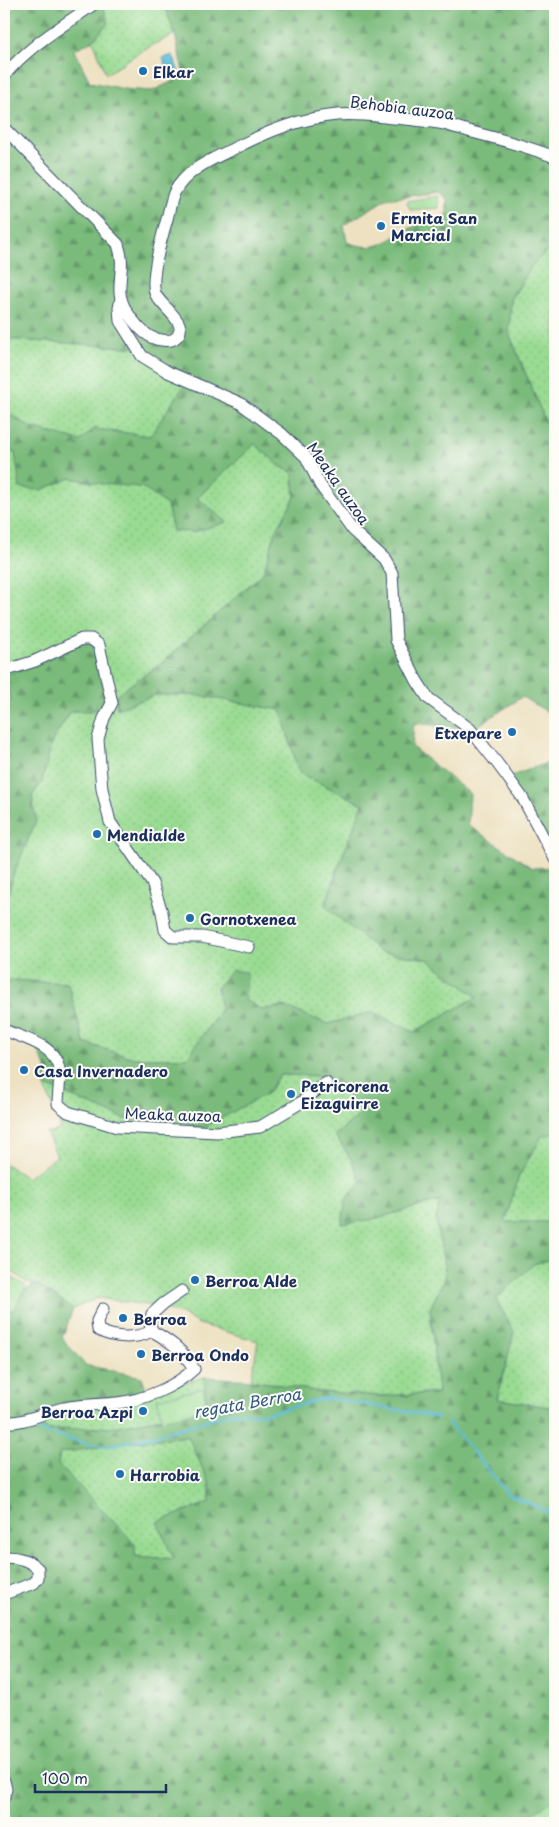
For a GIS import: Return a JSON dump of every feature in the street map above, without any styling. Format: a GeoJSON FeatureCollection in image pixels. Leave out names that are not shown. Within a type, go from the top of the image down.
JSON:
{"type":"FeatureCollection","features":[{"type":"Feature","properties":{"kind":"street"},"geometry":{"type":"LineString","coordinates":[[4,76],[12,65],[41,41],[94,4]]}},
{"type":"Feature","properties":{"kind":"street","name":"Behobia auzoa"},"geometry":{"type":"LineString","coordinates":[[121,299],[136,324],[152,338],[165,341],[172,340],[178,335],[180,329],[178,322],[159,301],[154,292],[154,280],[163,233],[174,194],[182,181],[198,168],[266,133],[286,125],[338,115],[370,115],[441,123],[555,157]]}},
{"type":"Feature","properties":{"kind":"street"},"geometry":{"type":"LineString","coordinates":[[4,128],[118,244],[122,256],[121,299]]}},
{"type":"Feature","properties":{"kind":"street","name":"Meaka auzoa"},"geometry":{"type":"LineString","coordinates":[[121,299],[119,308],[120,321],[142,356],[168,372],[240,403],[282,434],[306,457],[320,485],[352,531],[384,559],[392,573],[396,640],[417,681],[428,698],[470,729],[497,763],[522,797],[555,860]]}},
{"type":"Feature","properties":{"kind":"street"},"geometry":{"type":"LineString","coordinates":[[4,671],[34,661],[82,639],[91,639],[99,645],[112,703],[104,718],[98,739],[102,789],[110,822],[152,883],[162,912],[165,930],[173,937],[202,937],[249,947]]}},
{"type":"Feature","properties":{"kind":"street","name":"Meaka auzoa"},"geometry":{"type":"LineString","coordinates":[[4,1030],[43,1047],[54,1056],[59,1069],[58,1104],[68,1112],[117,1127],[217,1132],[260,1127],[300,1103],[326,1083]]}},
{"type":"Feature","properties":{"kind":"street"},"geometry":{"type":"LineString","coordinates":[[4,1422],[32,1418],[63,1408],[120,1403],[153,1394],[188,1375],[194,1369],[189,1360],[176,1345],[152,1331],[150,1324],[152,1314],[182,1291]]}},
{"type":"Feature","properties":{"kind":"street"},"geometry":{"type":"LineString","coordinates":[[103,1309],[97,1321],[98,1330],[106,1335],[142,1336],[152,1331]]}},
{"type":"Feature","properties":{"kind":"street"},"geometry":{"type":"LineString","coordinates":[[4,1557],[12,1557],[33,1564],[38,1569],[38,1578],[34,1583],[4,1594]]}},
{"type":"Feature","properties":{"kind":"street"},"geometry":{"type":"LineString","coordinates":[[4,1781],[6,1789],[4,1797]]}},
{"type":"Feature","properties":{"kind":"green space"},"geometry":{"type":"Polygon","coordinates":[[[4,4],[103,4],[108,23],[93,40],[74,50],[90,82],[124,89],[152,91],[184,76],[175,34],[164,4],[555,4],[555,243],[531,267],[511,300],[509,333],[555,445],[555,716],[522,697],[473,729],[414,723],[412,747],[470,794],[468,825],[532,868],[554,867],[509,777],[552,761],[555,749],[555,1133],[542,1136],[519,1176],[505,1222],[555,1222],[555,1258],[534,1264],[496,1299],[514,1332],[497,1399],[555,1408],[555,1823],[4,1823],[4,1299],[35,1285],[40,1286],[73,1309],[62,1338],[85,1365],[142,1377],[147,1393],[64,1402],[26,1420],[49,1430],[120,1426],[207,1409],[204,1377],[251,1380],[321,1392],[382,1396],[438,1393],[430,1309],[446,1275],[436,1219],[440,1201],[369,1220],[342,1224],[346,1199],[361,1182],[351,1159],[335,1135],[363,1112],[327,1076],[279,1075],[268,1093],[203,1128],[125,1119],[44,1085],[46,1067],[37,1048],[4,1036],[4,981],[68,983],[84,1043],[134,1058],[187,1058],[221,1009],[217,987],[232,970],[247,972],[245,1000],[262,1010],[283,1006],[328,1024],[372,1012],[414,1032],[477,997],[427,959],[380,952],[325,906],[363,804],[299,773],[281,710],[196,695],[155,695],[117,709],[116,695],[163,662],[263,573],[276,531],[295,497],[293,473],[280,466],[255,444],[197,498],[227,522],[194,532],[173,531],[167,505],[142,487],[102,484],[71,478],[41,490],[20,488],[15,453],[4,449],[4,411],[32,428],[80,441],[94,429],[150,436],[187,381],[140,348],[4,339],[4,4]],[[439,192],[386,199],[344,225],[347,242],[368,247],[377,246],[406,230],[420,225],[447,223],[447,199],[439,192]],[[188,1436],[60,1453],[58,1464],[135,1544],[135,1556],[174,1559],[157,1522],[210,1502],[210,1485],[188,1436]]]}},
{"type":"Feature","properties":{"kind":"green space"},"geometry":{"type":"Polygon","coordinates":[[[103,4],[164,4],[175,34],[143,50],[106,74],[93,40],[108,23],[103,4]]]}},
{"type":"Feature","properties":{"kind":"green space"},"geometry":{"type":"Polygon","coordinates":[[[438,196],[439,208],[410,210],[407,201],[438,196]]]}},
{"type":"Feature","properties":{"kind":"green space"},"geometry":{"type":"Polygon","coordinates":[[[555,243],[555,445],[509,333],[511,300],[531,267],[555,243]]]}},
{"type":"Feature","properties":{"kind":"green space"},"geometry":{"type":"Polygon","coordinates":[[[4,339],[140,348],[188,381],[150,436],[94,429],[80,441],[32,428],[4,411],[4,339]]]}},
{"type":"Feature","properties":{"kind":"green space"},"geometry":{"type":"Polygon","coordinates":[[[255,444],[280,466],[293,473],[295,497],[276,531],[263,573],[163,662],[116,695],[117,709],[155,695],[197,695],[281,710],[299,773],[363,804],[337,870],[380,952],[427,959],[477,997],[414,1032],[372,1012],[328,1024],[283,1006],[262,1010],[244,1000],[247,973],[217,987],[221,1009],[187,1058],[134,1058],[84,1043],[68,984],[4,981],[4,912],[13,875],[36,821],[32,796],[42,782],[51,743],[71,711],[90,711],[4,676],[4,449],[15,453],[41,490],[71,478],[102,484],[142,487],[167,505],[173,531],[226,522],[197,498],[255,444]]]}},
{"type":"Feature","properties":{"kind":"green space"},"geometry":{"type":"Polygon","coordinates":[[[92,642],[108,706],[90,711],[71,711],[52,741],[42,782],[32,796],[36,821],[13,875],[4,912],[4,705],[12,701],[4,676],[75,646],[92,642]]]}},
{"type":"Feature","properties":{"kind":"green space"},"geometry":{"type":"Polygon","coordinates":[[[4,676],[12,701],[4,705],[4,676]]]}},
{"type":"Feature","properties":{"kind":"green space"},"geometry":{"type":"Polygon","coordinates":[[[279,1075],[327,1076],[363,1112],[335,1135],[351,1159],[361,1182],[346,1199],[369,1220],[441,1201],[436,1219],[446,1275],[430,1309],[438,1393],[382,1396],[321,1392],[251,1380],[258,1341],[199,1324],[181,1314],[155,1306],[97,1298],[73,1309],[40,1286],[27,1283],[4,1265],[4,1163],[27,1178],[57,1156],[46,1132],[51,1133],[61,1128],[44,1085],[125,1119],[268,1093],[279,1075]]]}},
{"type":"Feature","properties":{"kind":"green space"},"geometry":{"type":"Polygon","coordinates":[[[555,1133],[555,1222],[505,1222],[519,1176],[542,1136],[555,1133]]]}},
{"type":"Feature","properties":{"kind":"green space"},"geometry":{"type":"Polygon","coordinates":[[[555,1258],[555,1408],[497,1399],[514,1332],[496,1299],[534,1263],[555,1258]]]}},
{"type":"Feature","properties":{"kind":"green space"},"geometry":{"type":"Polygon","coordinates":[[[4,1273],[26,1286],[13,1311],[4,1305],[4,1273]]]}},
{"type":"Feature","properties":{"kind":"green space"},"geometry":{"type":"Polygon","coordinates":[[[204,1377],[208,1409],[120,1426],[49,1430],[25,1420],[64,1402],[147,1393],[204,1377]]]}},
{"type":"Feature","properties":{"kind":"green space"},"geometry":{"type":"Polygon","coordinates":[[[203,1388],[208,1408],[162,1420],[157,1399],[203,1388]]]}},
{"type":"Feature","properties":{"kind":"green space"},"geometry":{"type":"Polygon","coordinates":[[[188,1436],[210,1485],[210,1502],[158,1522],[175,1559],[135,1556],[58,1464],[60,1453],[188,1436]]]}},
{"type":"Feature","properties":{"kind":"green space"},"geometry":{"type":"Polygon","coordinates":[[[555,1799],[555,1823],[517,1823],[555,1799]]]}},
{"type":"Feature","properties":{"kind":"water"},"geometry":{"type":"Polygon","coordinates":[[[173,55],[179,73],[169,77],[163,58],[173,55]]]}},
{"type":"Feature","properties":{"kind":"waterway","name":"regata Berroa"},"geometry":{"type":"LineString","coordinates":[[20,1425],[91,1445],[108,1446],[158,1435],[231,1413],[264,1414],[327,1398],[438,1417]]}},
{"type":"Feature","properties":{"kind":"waterway","name":"regata Berroa"},"geometry":{"type":"LineString","coordinates":[[448,1422],[508,1494],[555,1515]]}},
{"type":"Feature","properties":{"kind":"place","name":"Elkar"},"geometry":{"type":"Point","coordinates":[143,71]}},
{"type":"Feature","properties":{"kind":"place","name":"Ermita San Marcial"},"geometry":{"type":"Point","coordinates":[381,226]}},
{"type":"Feature","properties":{"kind":"place","name":"Etxepare"},"geometry":{"type":"Point","coordinates":[512,732]}},
{"type":"Feature","properties":{"kind":"place","name":"Mendialde"},"geometry":{"type":"Point","coordinates":[97,834]}},
{"type":"Feature","properties":{"kind":"place","name":"Gornotxenea"},"geometry":{"type":"Point","coordinates":[190,918]}},
{"type":"Feature","properties":{"kind":"place","name":"Casa Invernadero"},"geometry":{"type":"Point","coordinates":[24,1070]}},
{"type":"Feature","properties":{"kind":"place","name":"Petricorena Eizaguirre"},"geometry":{"type":"Point","coordinates":[291,1094]}},
{"type":"Feature","properties":{"kind":"place","name":"Berroa Alde"},"geometry":{"type":"Point","coordinates":[195,1280]}},
{"type":"Feature","properties":{"kind":"place","name":"Berroa"},"geometry":{"type":"Point","coordinates":[123,1318]}},
{"type":"Feature","properties":{"kind":"place","name":"Berroa Ondo"},"geometry":{"type":"Point","coordinates":[141,1354]}},
{"type":"Feature","properties":{"kind":"place","name":"Berroa Azpi"},"geometry":{"type":"Point","coordinates":[143,1411]}},
{"type":"Feature","properties":{"kind":"place","name":"Harrobia"},"geometry":{"type":"Point","coordinates":[120,1474]}}]}
